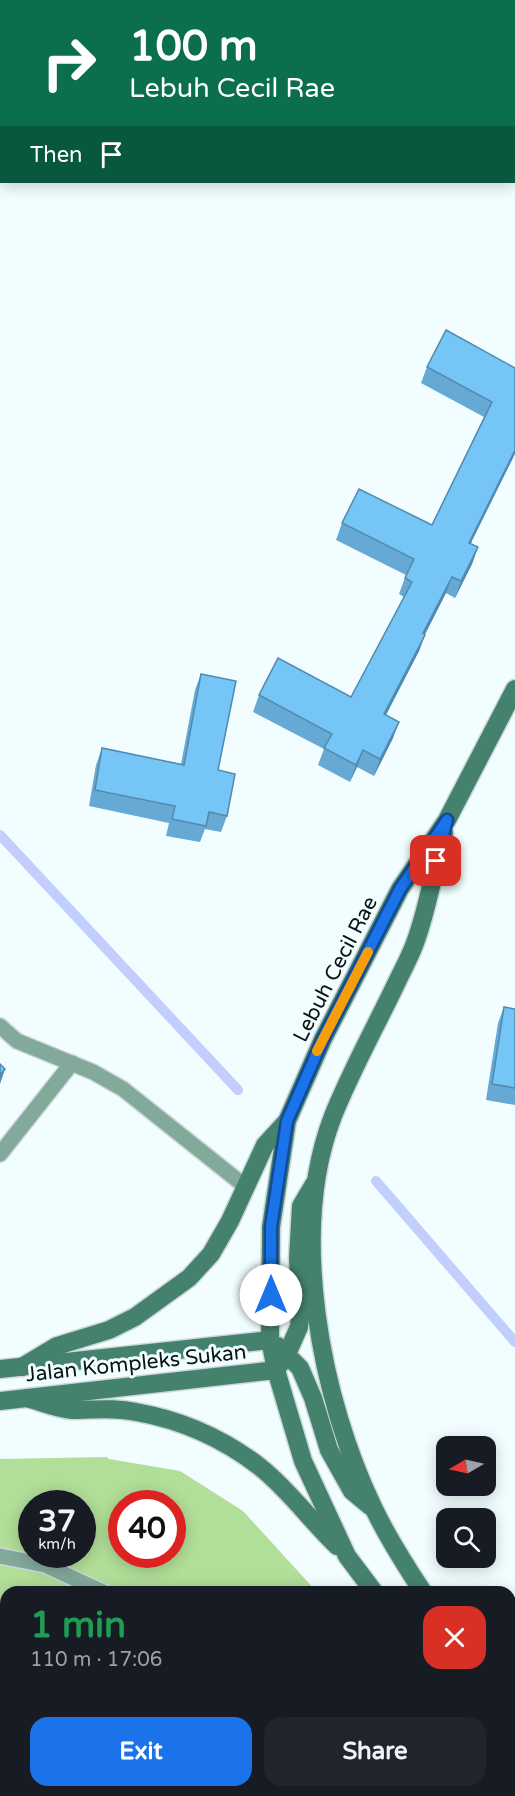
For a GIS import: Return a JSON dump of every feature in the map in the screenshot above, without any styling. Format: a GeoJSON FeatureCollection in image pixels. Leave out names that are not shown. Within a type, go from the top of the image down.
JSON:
{"type":"FeatureCollection","features":[{"type":"Feature","properties":{"kind":"street","name":"Lebuh Cecil Rae"},"geometry":{"type":"LineString","coordinates":[[370,1586],[347,1556],[303,1461],[276,1370],[270,1340],[271,1227],[287,1121],[323,1039],[400,889],[447,820],[515,689]]}},
{"type":"Feature","properties":{"kind":"street","name":"Lebuh Cecil Rae"},"geometry":{"type":"LineString","coordinates":[[419,1586],[398,1554],[374,1509],[352,1456],[322,1353],[314,1276],[313,1225],[322,1152],[333,1116],[415,944],[447,820]]}},
{"type":"Feature","properties":{"kind":"street"},"geometry":{"type":"LineString","coordinates":[[22,1367],[57,1346],[109,1330],[135,1317],[189,1278],[211,1254],[230,1221],[265,1145],[287,1121]]}},
{"type":"Feature","properties":{"kind":"street"},"geometry":{"type":"LineString","coordinates":[[276,1370],[287,1354],[299,1327],[301,1309],[298,1258],[301,1206],[318,1178]]}},
{"type":"Feature","properties":{"kind":"street"},"geometry":{"type":"LineString","coordinates":[[270,1340],[300,1368],[329,1450],[352,1491],[374,1509]]}},
{"type":"Feature","properties":{"kind":"street","name":"Jalan Kompleks Sukan"},"geometry":{"type":"LineString","coordinates":[[0,1369],[270,1340]]}},
{"type":"Feature","properties":{"kind":"street","name":"Jalan Kompleks Sukan"},"geometry":{"type":"LineString","coordinates":[[0,1401],[276,1370]]}},
{"type":"Feature","properties":{"kind":"street"},"geometry":{"type":"LineString","coordinates":[[27,1398],[69,1410],[133,1411],[171,1420],[206,1434],[237,1451],[261,1468],[347,1556]]}},
{"type":"Feature","properties":{"kind":"lane"},"geometry":{"type":"LineString","coordinates":[[0,1026],[17,1041],[93,1072],[123,1089],[246,1186]]}},
{"type":"Feature","properties":{"kind":"lane"},"geometry":{"type":"LineString","coordinates":[[0,1154],[72,1063]]}},
{"type":"Feature","properties":{"kind":"lane"},"geometry":{"type":"LineString","coordinates":[[0,1556],[45,1565],[90,1586]]}},
{"type":"Feature","properties":{"kind":"green space"},"geometry":{"type":"Polygon","coordinates":[[[107,1457],[180,1471],[243,1511],[311,1586],[0,1586],[0,1459],[107,1457]]]}},
{"type":"Feature","properties":{"kind":"building"},"geometry":{"type":"Polygon","coordinates":[[[446,330],[515,368],[515,450],[469,543],[478,547],[461,581],[452,577],[384,714],[399,722],[380,759],[363,750],[356,765],[324,748],[332,734],[259,695],[278,658],[351,697],[412,582],[405,578],[414,559],[342,523],[359,489],[432,525],[492,402],[427,367],[446,330]]]}},
{"type":"Feature","properties":{"kind":"building"},"geometry":{"type":"Polygon","coordinates":[[[201,674],[236,681],[218,770],[235,774],[227,816],[209,812],[206,826],[172,819],[175,806],[95,790],[102,748],[184,765],[201,674]]]}},
{"type":"Feature","properties":{"kind":"building"},"geometry":{"type":"Polygon","coordinates":[[[504,1007],[515,1009],[515,1088],[492,1084],[504,1007]]]}},
{"type":"Feature","properties":{"kind":"building"},"geometry":{"type":"Polygon","coordinates":[[[0,1064],[5,1069],[0,1075],[0,1064]]]}},
{"type":"Feature","properties":{"kind":"waterway"},"geometry":{"type":"LineString","coordinates":[[0,835],[238,1090]]}},
{"type":"Feature","properties":{"kind":"waterway"},"geometry":{"type":"LineString","coordinates":[[376,1181],[515,1342]]}},
{"type":"Feature","properties":{"kind":"slow traffic"},"geometry":{"type":"LineString","coordinates":[[317,1051],[368,952]]}},
{"type":"Feature","properties":{"kind":"route"},"geometry":{"type":"LineString","coordinates":[[271,1295],[271,1227],[287,1121],[323,1039],[400,889],[447,820],[436,861]]}}]}
